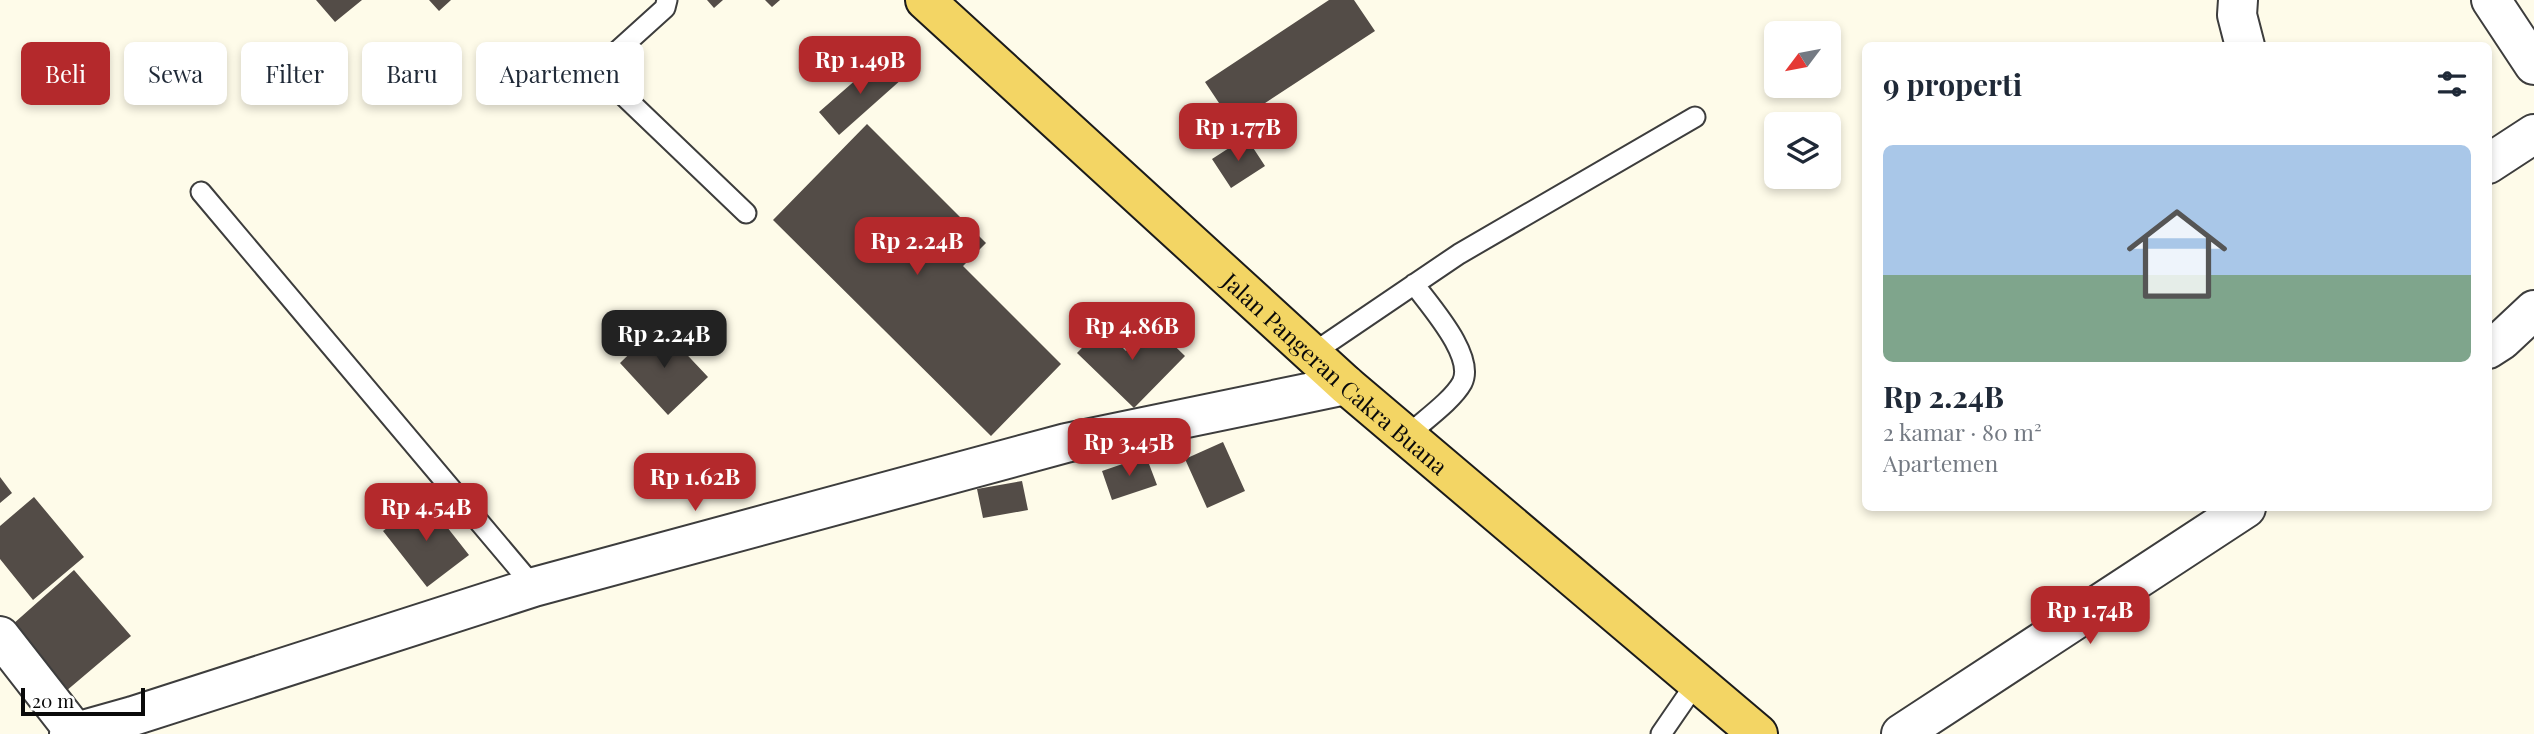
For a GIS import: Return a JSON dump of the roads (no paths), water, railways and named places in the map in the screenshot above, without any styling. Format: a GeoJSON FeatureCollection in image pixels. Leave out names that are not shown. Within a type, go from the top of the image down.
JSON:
{"type":"FeatureCollection","features":[{"type":"Feature","properties":{"kind":"main road","name":"Jalan Pangeran Cakra Buana"},"geometry":{"type":"LineString","coordinates":[[925,0],[1346,385],[1758,734]]}},
{"type":"Feature","properties":{"kind":"street"},"geometry":{"type":"LineString","coordinates":[[2238,0],[2237,15],[2244,42]]}},
{"type":"Feature","properties":{"kind":"street"},"geometry":{"type":"LineString","coordinates":[[2512,16],[2534,65]]}},
{"type":"Feature","properties":{"kind":"street"},"geometry":{"type":"LineString","coordinates":[[2492,161],[2534,134]]}},
{"type":"Feature","properties":{"kind":"street"},"geometry":{"type":"LineString","coordinates":[[2508,344],[2534,310]]}},
{"type":"Feature","properties":{"kind":"street"},"geometry":{"type":"LineString","coordinates":[[3,644],[72,733],[137,725],[534,587],[1066,443],[1346,385]]}},
{"type":"Feature","properties":{"kind":"street"},"geometry":{"type":"LineString","coordinates":[[1901,734],[2241,511]]}},
{"type":"Feature","properties":{"kind":"lane"},"geometry":{"type":"LineString","coordinates":[[667,0],[666,8],[603,64],[604,77],[746,213]]}},
{"type":"Feature","properties":{"kind":"lane"},"geometry":{"type":"LineString","coordinates":[[1313,353],[1459,254],[1695,117]]}},
{"type":"Feature","properties":{"kind":"lane"},"geometry":{"type":"LineString","coordinates":[[201,192],[534,587]]}},
{"type":"Feature","properties":{"kind":"lane"},"geometry":{"type":"LineString","coordinates":[[1408,436],[1457,389],[1465,375],[1465,362],[1457,345],[1414,284]]}},
{"type":"Feature","properties":{"kind":"lane"},"geometry":{"type":"LineString","coordinates":[[1661,734],[1696,683]]}}]}
